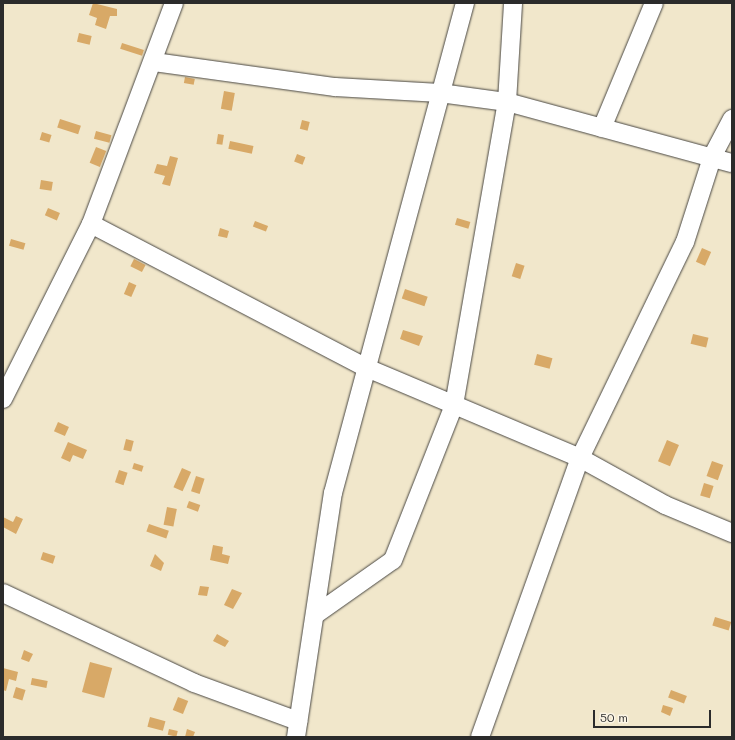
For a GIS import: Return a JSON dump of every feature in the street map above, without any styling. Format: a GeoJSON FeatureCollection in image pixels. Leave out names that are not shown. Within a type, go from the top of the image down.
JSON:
{"type":"FeatureCollection","features":[{"type":"Feature","properties":{"kind":"street"},"geometry":{"type":"LineString","coordinates":[[3,399],[91,224],[154,62],[174,3]]}},
{"type":"Feature","properties":{"kind":"street"},"geometry":{"type":"LineString","coordinates":[[3,593],[194,683],[297,729],[333,493],[465,3]]}},
{"type":"Feature","properties":{"kind":"street"},"geometry":{"type":"LineString","coordinates":[[315,615],[393,560],[454,405],[507,102],[513,3]]}},
{"type":"Feature","properties":{"kind":"street"},"geometry":{"type":"LineString","coordinates":[[602,128],[634,44],[654,3]]}},
{"type":"Feature","properties":{"kind":"street"},"geometry":{"type":"LineString","coordinates":[[154,62],[335,87],[440,92],[507,102],[602,128],[713,155],[732,163]]}},
{"type":"Feature","properties":{"kind":"street"},"geometry":{"type":"LineString","coordinates":[[480,737],[580,458],[685,242],[713,155],[732,118]]}},
{"type":"Feature","properties":{"kind":"street"},"geometry":{"type":"LineString","coordinates":[[91,224],[367,368],[580,458],[665,505],[732,533]]}},
{"type":"Feature","properties":{"kind":"building"},"geometry":{"type":"Polygon","coordinates":[[[93,3],[117,9],[117,16],[110,16],[106,29],[95,25],[97,18],[89,15],[93,3]]]}},
{"type":"Feature","properties":{"kind":"building"},"geometry":{"type":"Polygon","coordinates":[[[79,33],[92,36],[90,45],[77,42],[79,33]]]}},
{"type":"Feature","properties":{"kind":"building"},"geometry":{"type":"Polygon","coordinates":[[[122,43],[144,50],[142,56],[120,49],[122,43]]]}},
{"type":"Feature","properties":{"kind":"building"},"geometry":{"type":"Polygon","coordinates":[[[185,77],[195,79],[194,85],[184,83],[185,77]]]}},
{"type":"Feature","properties":{"kind":"building"},"geometry":{"type":"Polygon","coordinates":[[[224,91],[235,93],[232,111],[221,109],[224,91]]]}},
{"type":"Feature","properties":{"kind":"building"},"geometry":{"type":"Polygon","coordinates":[[[60,119],[81,126],[78,134],[57,128],[60,119]]]}},
{"type":"Feature","properties":{"kind":"building"},"geometry":{"type":"Polygon","coordinates":[[[302,120],[310,122],[308,131],[300,129],[302,120]]]}},
{"type":"Feature","properties":{"kind":"building"},"geometry":{"type":"Polygon","coordinates":[[[96,131],[111,135],[109,143],[94,139],[96,131]]]}},
{"type":"Feature","properties":{"kind":"building"},"geometry":{"type":"Polygon","coordinates":[[[42,132],[52,135],[49,143],[40,140],[42,132]]]}},
{"type":"Feature","properties":{"kind":"building"},"geometry":{"type":"Polygon","coordinates":[[[218,134],[224,135],[222,145],[216,144],[218,134]]]}},
{"type":"Feature","properties":{"kind":"building"},"geometry":{"type":"Polygon","coordinates":[[[230,141],[253,146],[252,154],[228,149],[230,141]]]}},
{"type":"Feature","properties":{"kind":"building"},"geometry":{"type":"Polygon","coordinates":[[[96,147],[106,151],[100,167],[90,163],[96,147]]]}},
{"type":"Feature","properties":{"kind":"building"},"geometry":{"type":"Polygon","coordinates":[[[297,154],[305,157],[303,165],[294,161],[297,154]]]}},
{"type":"Feature","properties":{"kind":"building"},"geometry":{"type":"Polygon","coordinates":[[[170,156],[178,158],[170,186],[162,184],[165,176],[154,173],[157,164],[167,166],[170,156]]]}},
{"type":"Feature","properties":{"kind":"building"},"geometry":{"type":"Polygon","coordinates":[[[41,180],[53,182],[51,191],[40,189],[41,180]]]}},
{"type":"Feature","properties":{"kind":"building"},"geometry":{"type":"Polygon","coordinates":[[[48,208],[60,213],[57,220],[45,215],[48,208]]]}},
{"type":"Feature","properties":{"kind":"building"},"geometry":{"type":"Polygon","coordinates":[[[457,218],[470,222],[468,229],[455,225],[457,218]]]}},
{"type":"Feature","properties":{"kind":"building"},"geometry":{"type":"Polygon","coordinates":[[[255,221],[268,226],[266,232],[253,227],[255,221]]]}},
{"type":"Feature","properties":{"kind":"building"},"geometry":{"type":"Polygon","coordinates":[[[220,228],[229,231],[227,238],[218,236],[220,228]]]}},
{"type":"Feature","properties":{"kind":"building"},"geometry":{"type":"Polygon","coordinates":[[[11,239],[25,243],[23,250],[9,246],[11,239]]]}},
{"type":"Feature","properties":{"kind":"building"},"geometry":{"type":"Polygon","coordinates":[[[702,248],[711,252],[705,266],[696,262],[702,248]]]}},
{"type":"Feature","properties":{"kind":"building"},"geometry":{"type":"Polygon","coordinates":[[[134,259],[146,265],[142,272],[130,266],[134,259]]]}},
{"type":"Feature","properties":{"kind":"building"},"geometry":{"type":"Polygon","coordinates":[[[516,263],[525,266],[520,279],[512,276],[516,263]]]}},
{"type":"Feature","properties":{"kind":"building"},"geometry":{"type":"Polygon","coordinates":[[[129,282],[136,285],[131,297],[124,294],[129,282]]]}},
{"type":"Feature","properties":{"kind":"building"},"geometry":{"type":"Polygon","coordinates":[[[405,289],[428,297],[424,306],[402,298],[405,289]]]}},
{"type":"Feature","properties":{"kind":"building"},"geometry":{"type":"Polygon","coordinates":[[[403,330],[423,336],[419,346],[400,339],[403,330]]]}},
{"type":"Feature","properties":{"kind":"building"},"geometry":{"type":"Polygon","coordinates":[[[693,334],[709,338],[706,348],[691,344],[693,334]]]}},
{"type":"Feature","properties":{"kind":"building"},"geometry":{"type":"Polygon","coordinates":[[[537,354],[552,358],[550,369],[534,365],[537,354]]]}},
{"type":"Feature","properties":{"kind":"building"},"geometry":{"type":"Polygon","coordinates":[[[58,422],[69,427],[65,436],[54,431],[58,422]]]}},
{"type":"Feature","properties":{"kind":"building"},"geometry":{"type":"Polygon","coordinates":[[[126,439],[134,441],[131,452],[123,450],[126,439]]]}},
{"type":"Feature","properties":{"kind":"building"},"geometry":{"type":"Polygon","coordinates":[[[667,440],[679,445],[670,466],[658,461],[667,440]]]}},
{"type":"Feature","properties":{"kind":"building"},"geometry":{"type":"Polygon","coordinates":[[[68,442],[87,450],[83,459],[73,455],[70,462],[61,458],[68,442]]]}},
{"type":"Feature","properties":{"kind":"building"},"geometry":{"type":"Polygon","coordinates":[[[712,461],[723,465],[718,480],[707,476],[712,461]]]}},
{"type":"Feature","properties":{"kind":"building"},"geometry":{"type":"Polygon","coordinates":[[[134,463],[144,466],[142,472],[132,469],[134,463]]]}},
{"type":"Feature","properties":{"kind":"building"},"geometry":{"type":"Polygon","coordinates":[[[182,468],[191,472],[183,491],[173,487],[182,468]]]}},
{"type":"Feature","properties":{"kind":"building"},"geometry":{"type":"Polygon","coordinates":[[[119,470],[128,473],[124,485],[115,482],[119,470]]]}},
{"type":"Feature","properties":{"kind":"building"},"geometry":{"type":"Polygon","coordinates":[[[196,476],[205,479],[200,494],[191,491],[196,476]]]}},
{"type":"Feature","properties":{"kind":"building"},"geometry":{"type":"Polygon","coordinates":[[[704,483],[714,486],[710,498],[700,495],[704,483]]]}},
{"type":"Feature","properties":{"kind":"building"},"geometry":{"type":"Polygon","coordinates":[[[189,501],[200,505],[198,512],[187,508],[189,501]]]}},
{"type":"Feature","properties":{"kind":"building"},"geometry":{"type":"Polygon","coordinates":[[[167,507],[177,509],[173,527],[164,525],[167,507]]]}},
{"type":"Feature","properties":{"kind":"building"},"geometry":{"type":"Polygon","coordinates":[[[16,516],[23,519],[16,534],[3,527],[3,517],[13,522],[16,516]]]}},
{"type":"Feature","properties":{"kind":"building"},"geometry":{"type":"Polygon","coordinates":[[[149,524],[169,531],[166,538],[146,532],[149,524]]]}},
{"type":"Feature","properties":{"kind":"building"},"geometry":{"type":"Polygon","coordinates":[[[213,545],[223,547],[222,554],[230,556],[228,564],[210,560],[213,545]]]}},
{"type":"Feature","properties":{"kind":"building"},"geometry":{"type":"Polygon","coordinates":[[[43,552],[55,556],[53,564],[41,560],[43,552]]]}},
{"type":"Feature","properties":{"kind":"building"},"geometry":{"type":"Polygon","coordinates":[[[155,554],[164,563],[161,571],[150,566],[155,554]]]}},
{"type":"Feature","properties":{"kind":"building"},"geometry":{"type":"Polygon","coordinates":[[[200,586],[209,587],[207,596],[198,595],[200,586]]]}},
{"type":"Feature","properties":{"kind":"building"},"geometry":{"type":"Polygon","coordinates":[[[232,589],[242,593],[233,609],[224,605],[232,589]]]}},
{"type":"Feature","properties":{"kind":"building"},"geometry":{"type":"Polygon","coordinates":[[[715,617],[731,622],[729,631],[712,626],[715,617]]]}},
{"type":"Feature","properties":{"kind":"building"},"geometry":{"type":"Polygon","coordinates":[[[217,634],[229,641],[225,647],[213,641],[217,634]]]}},
{"type":"Feature","properties":{"kind":"building"},"geometry":{"type":"Polygon","coordinates":[[[24,650],[33,654],[29,662],[21,659],[24,650]]]}},
{"type":"Feature","properties":{"kind":"building"},"geometry":{"type":"Polygon","coordinates":[[[90,662],[112,668],[104,698],[82,692],[90,662]]]}},
{"type":"Feature","properties":{"kind":"building"},"geometry":{"type":"Polygon","coordinates":[[[3,668],[18,672],[16,681],[9,679],[6,691],[3,690],[3,668]]]}},
{"type":"Feature","properties":{"kind":"building"},"geometry":{"type":"Polygon","coordinates":[[[32,678],[48,681],[46,688],[31,685],[32,678]]]}},
{"type":"Feature","properties":{"kind":"building"},"geometry":{"type":"Polygon","coordinates":[[[16,687],[26,690],[22,700],[13,698],[16,687]]]}},
{"type":"Feature","properties":{"kind":"building"},"geometry":{"type":"Polygon","coordinates":[[[671,690],[687,696],[684,704],[668,697],[671,690]]]}},
{"type":"Feature","properties":{"kind":"building"},"geometry":{"type":"Polygon","coordinates":[[[178,697],[188,701],[183,714],[173,710],[178,697]]]}},
{"type":"Feature","properties":{"kind":"building"},"geometry":{"type":"Polygon","coordinates":[[[663,705],[673,708],[670,716],[661,712],[663,705]]]}},
{"type":"Feature","properties":{"kind":"building"},"geometry":{"type":"Polygon","coordinates":[[[150,717],[165,721],[163,731],[147,727],[150,717]]]}},
{"type":"Feature","properties":{"kind":"building"},"geometry":{"type":"Polygon","coordinates":[[[169,729],[178,731],[176,737],[168,735],[169,729]]]}},
{"type":"Feature","properties":{"kind":"building"},"geometry":{"type":"Polygon","coordinates":[[[187,729],[195,732],[193,737],[185,737],[187,729]]]}}]}
